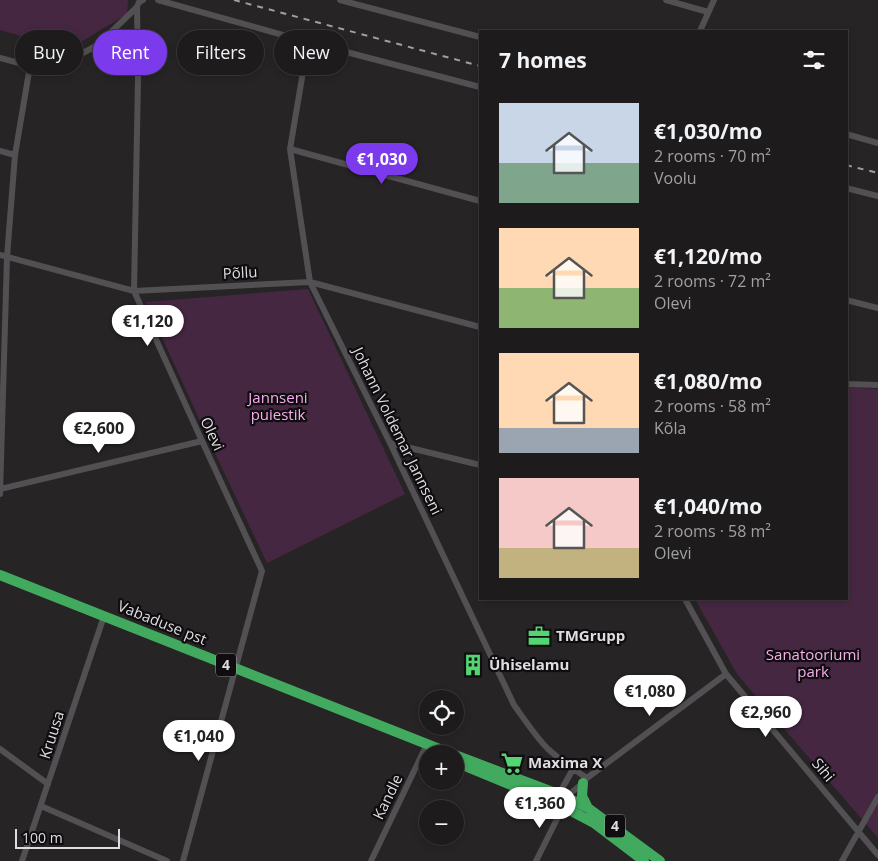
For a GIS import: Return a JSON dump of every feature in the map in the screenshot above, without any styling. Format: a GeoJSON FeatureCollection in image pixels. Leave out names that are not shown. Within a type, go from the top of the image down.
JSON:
{"type":"FeatureCollection","features":[{"type":"Feature","properties":{"kind":"highway","name":"Vabaduse pst"},"geometry":{"type":"LineString","coordinates":[[0,576],[103,620],[419,745]]}},
{"type":"Feature","properties":{"kind":"highway","name":"Vabaduse pst"},"geometry":{"type":"LineString","coordinates":[[0,583],[103,620]]}},
{"type":"Feature","properties":{"kind":"highway","name":"Vabaduse pst"},"geometry":{"type":"LineString","coordinates":[[464,758],[562,799],[644,861]]}},
{"type":"Feature","properties":{"kind":"highway","name":"Vabaduse pst"},"geometry":{"type":"LineString","coordinates":[[464,765],[588,808],[660,861]]}},
{"type":"Feature","properties":{"kind":"highway"},"geometry":{"type":"LineString","coordinates":[[585,780],[582,796],[588,808]]}},
{"type":"Feature","properties":{"kind":"street"},"geometry":{"type":"LineString","coordinates":[[83,53],[94,47],[109,34],[143,0]]}},
{"type":"Feature","properties":{"kind":"street"},"geometry":{"type":"LineString","coordinates":[[158,0],[274,32]]}},
{"type":"Feature","properties":{"kind":"street"},"geometry":{"type":"LineString","coordinates":[[340,0],[479,37]]}},
{"type":"Feature","properties":{"kind":"street"},"geometry":{"type":"LineString","coordinates":[[666,0],[708,12]]}},
{"type":"Feature","properties":{"kind":"street"},"geometry":{"type":"LineString","coordinates":[[700,30],[714,0]]}},
{"type":"Feature","properties":{"kind":"street","name":"Olevi"},"geometry":{"type":"LineString","coordinates":[[137,7],[138,79],[134,291],[262,571],[183,861]]}},
{"type":"Feature","properties":{"kind":"street"},"geometry":{"type":"LineString","coordinates":[[348,52],[479,87]]}},
{"type":"Feature","properties":{"kind":"street"},"geometry":{"type":"LineString","coordinates":[[0,58],[15,62]]}},
{"type":"Feature","properties":{"kind":"street"},"geometry":{"type":"LineString","coordinates":[[0,494],[4,256],[15,155],[28,75]]}},
{"type":"Feature","properties":{"kind":"street","name":"Johann Voldemar Jannseni"},"geometry":{"type":"LineString","coordinates":[[302,75],[290,150],[310,282],[390,443],[514,705],[549,750],[585,780]]}},
{"type":"Feature","properties":{"kind":"street"},"geometry":{"type":"LineString","coordinates":[[848,135],[878,143]]}},
{"type":"Feature","properties":{"kind":"street"},"geometry":{"type":"LineString","coordinates":[[290,150],[479,201]]}},
{"type":"Feature","properties":{"kind":"street"},"geometry":{"type":"LineString","coordinates":[[0,151],[15,155]]}},
{"type":"Feature","properties":{"kind":"street"},"geometry":{"type":"LineString","coordinates":[[848,188],[878,196]]}},
{"type":"Feature","properties":{"kind":"street","name":"Põllu"},"geometry":{"type":"LineString","coordinates":[[4,256],[134,291],[310,282],[479,327]]}},
{"type":"Feature","properties":{"kind":"street"},"geometry":{"type":"LineString","coordinates":[[848,300],[878,308]]}},
{"type":"Feature","properties":{"kind":"street"},"geometry":{"type":"LineString","coordinates":[[848,384],[878,385]]}},
{"type":"Feature","properties":{"kind":"street"},"geometry":{"type":"LineString","coordinates":[[0,489],[202,441]]}},
{"type":"Feature","properties":{"kind":"street"},"geometry":{"type":"LineString","coordinates":[[390,443],[479,465]]}},
{"type":"Feature","properties":{"kind":"street","name":"Sihi"},"geometry":{"type":"LineString","coordinates":[[686,600],[726,674],[878,855]]}},
{"type":"Feature","properties":{"kind":"street","name":"Kruusa"},"geometry":{"type":"LineString","coordinates":[[22,861],[103,620]]}},
{"type":"Feature","properties":{"kind":"street"},"geometry":{"type":"LineString","coordinates":[[562,799],[726,674]]}},
{"type":"Feature","properties":{"kind":"street"},"geometry":{"type":"LineString","coordinates":[[0,749],[48,784]]}},
{"type":"Feature","properties":{"kind":"street","name":"Kandle"},"geometry":{"type":"LineString","coordinates":[[371,861],[419,768]]}},
{"type":"Feature","properties":{"kind":"street"},"geometry":{"type":"LineString","coordinates":[[536,861],[573,769]]}},
{"type":"Feature","properties":{"kind":"street"},"geometry":{"type":"LineString","coordinates":[[842,861],[878,797]]}},
{"type":"Feature","properties":{"kind":"street"},"geometry":{"type":"LineString","coordinates":[[40,806],[167,861]]}},
{"type":"Feature","properties":{"kind":"green space"},"geometry":{"type":"Polygon","coordinates":[[[0,0],[128,0],[127,14],[101,30],[93,30],[93,35],[83,41],[83,30],[15,30],[15,34],[0,30],[0,0]]]}},
{"type":"Feature","properties":{"kind":"green space","name":"Jannseni puiestik"},"geometry":{"type":"Polygon","coordinates":[[[308,289],[405,494],[267,563],[146,302],[308,289]]]}},
{"type":"Feature","properties":{"kind":"green space","name":"Sanatooriumi park"},"geometry":{"type":"Polygon","coordinates":[[[848,387],[878,389],[878,838],[737,674],[696,600],[848,600],[848,387]]]}},
{"type":"Feature","properties":{"kind":"railway"},"geometry":{"type":"LineString","coordinates":[[234,0],[479,66]]}},
{"type":"Feature","properties":{"kind":"railway"},"geometry":{"type":"LineString","coordinates":[[848,166],[878,173]]}},
{"type":"Feature","properties":{"kind":"place","name":"TMGrupp"},"geometry":{"type":"Point","coordinates":[539,636]}},
{"type":"Feature","properties":{"kind":"place","name":"Ühiselamu"},"geometry":{"type":"Point","coordinates":[473,665]}},
{"type":"Feature","properties":{"kind":"place","name":"Maxima X"},"geometry":{"type":"Point","coordinates":[512,763]}}]}
